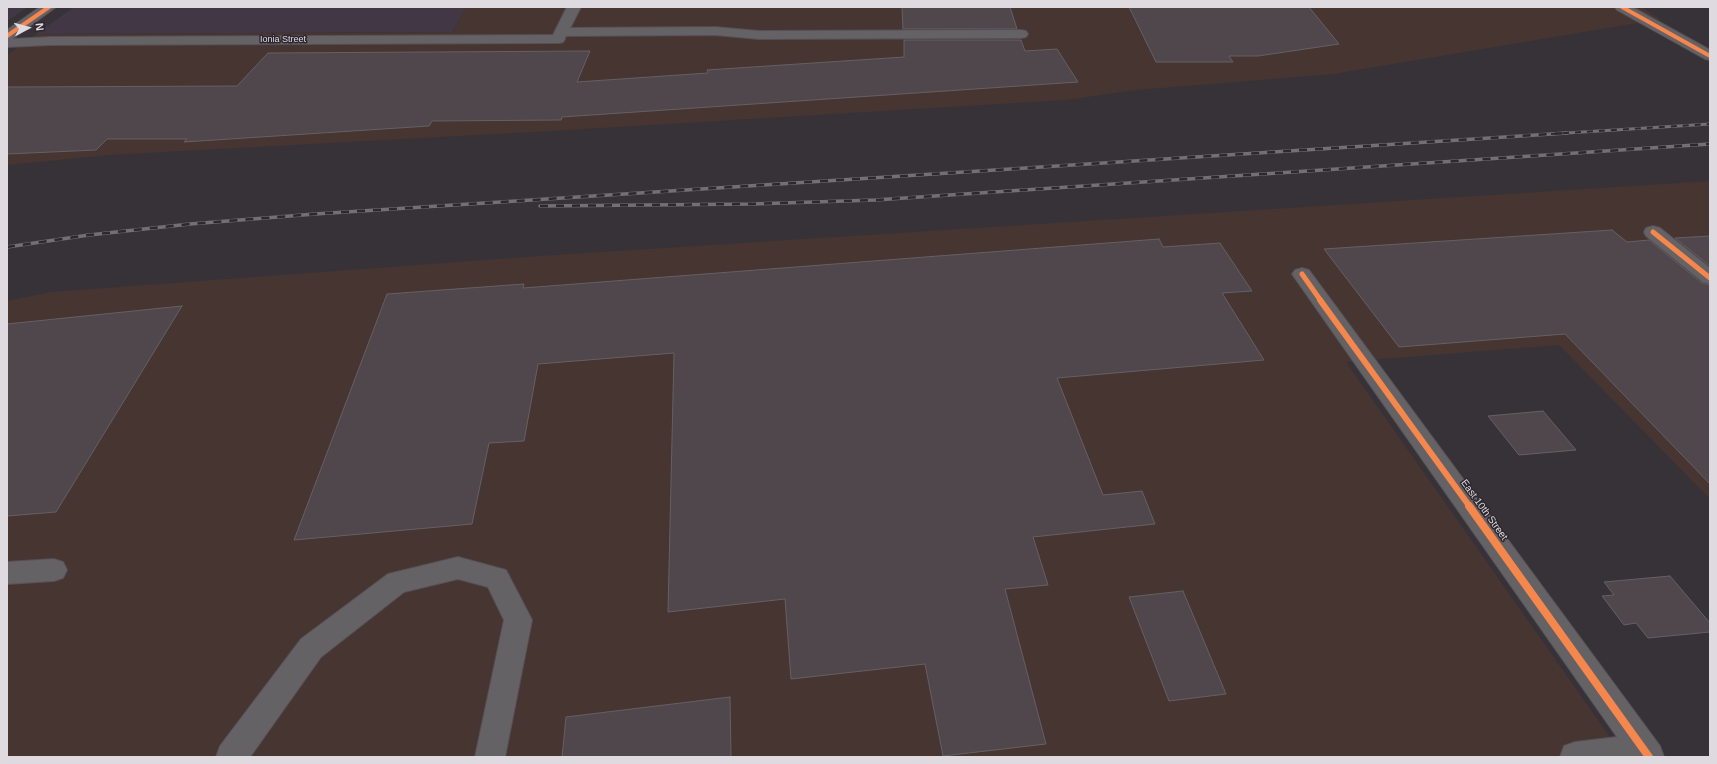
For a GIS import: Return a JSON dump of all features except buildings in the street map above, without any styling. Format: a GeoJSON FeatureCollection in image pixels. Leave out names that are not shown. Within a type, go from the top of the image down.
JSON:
{"type":"FeatureCollection","features":[{"type":"Feature","properties":{"kind":"street"},"geometry":{"type":"LineString","coordinates":[[7,36],[49,7]]}},
{"type":"Feature","properties":{"kind":"street"},"geometry":{"type":"LineString","coordinates":[[560,35],[574,7]]}},
{"type":"Feature","properties":{"kind":"street"},"geometry":{"type":"LineString","coordinates":[[1622,7],[1710,56]]}},
{"type":"Feature","properties":{"kind":"street","name":"Ionia Street"},"geometry":{"type":"LineString","coordinates":[[7,43],[50,41],[560,35],[711,42],[759,35],[1021,34]]}},
{"type":"Feature","properties":{"kind":"street"},"geometry":{"type":"LineString","coordinates":[[1653,232],[1710,278]]}},
{"type":"Feature","properties":{"kind":"street","name":"East 10th Street"},"geometry":{"type":"LineString","coordinates":[[1302,274],[1646,753]]}},
{"type":"Feature","properties":{"kind":"street"},"geometry":{"type":"LineString","coordinates":[[231,757],[311,648],[397,582],[458,568],[497,578],[518,620],[490,757]]}},
{"type":"Feature","properties":{"kind":"street"},"geometry":{"type":"LineString","coordinates":[[7,573],[54,570]]}},
{"type":"Feature","properties":{"kind":"street"},"geometry":{"type":"LineString","coordinates":[[1576,757],[1646,753]]}},
{"type":"Feature","properties":{"kind":"shaded area"},"geometry":{"type":"Polygon","coordinates":[[[7,7],[28,7],[7,21],[7,7]]]}},
{"type":"Feature","properties":{"kind":"shaded area"},"geometry":{"type":"Polygon","coordinates":[[[74,7],[467,7],[452,32],[36,34],[74,7]]]}},
{"type":"Feature","properties":{"kind":"shaded area"},"geometry":{"type":"Polygon","coordinates":[[[467,7],[1641,7],[1661,19],[1334,74],[1136,90],[1066,100],[551,131],[109,155],[7,165],[7,55],[36,34],[452,32],[467,7]]]}},
{"type":"Feature","properties":{"kind":"shaded area"},"geometry":{"type":"Polygon","coordinates":[[[1710,181],[1710,499],[1559,345],[1346,362],[1624,757],[7,757],[7,301],[50,292],[539,256],[1710,181]]]}},
{"type":"Feature","properties":{"kind":"railway"},"geometry":{"type":"LineString","coordinates":[[1551,134],[1710,124]]}},
{"type":"Feature","properties":{"kind":"railway"},"geometry":{"type":"LineString","coordinates":[[7,247],[89,235],[190,224],[315,214],[1567,133]]}},
{"type":"Feature","properties":{"kind":"railway"},"geometry":{"type":"LineString","coordinates":[[540,206],[752,204],[875,200],[1710,144]]}},
{"type":"Feature","properties":{"kind":"cycle path"},"geometry":{"type":"LineString","coordinates":[[7,36],[49,7]]}},
{"type":"Feature","properties":{"kind":"cycle path"},"geometry":{"type":"LineString","coordinates":[[1622,7],[1710,56]]}},
{"type":"Feature","properties":{"kind":"cycle path"},"geometry":{"type":"LineString","coordinates":[[1653,232],[1710,278]]}},
{"type":"Feature","properties":{"kind":"cycle path"},"geometry":{"type":"LineString","coordinates":[[1302,274],[1649,757]]}}]}
